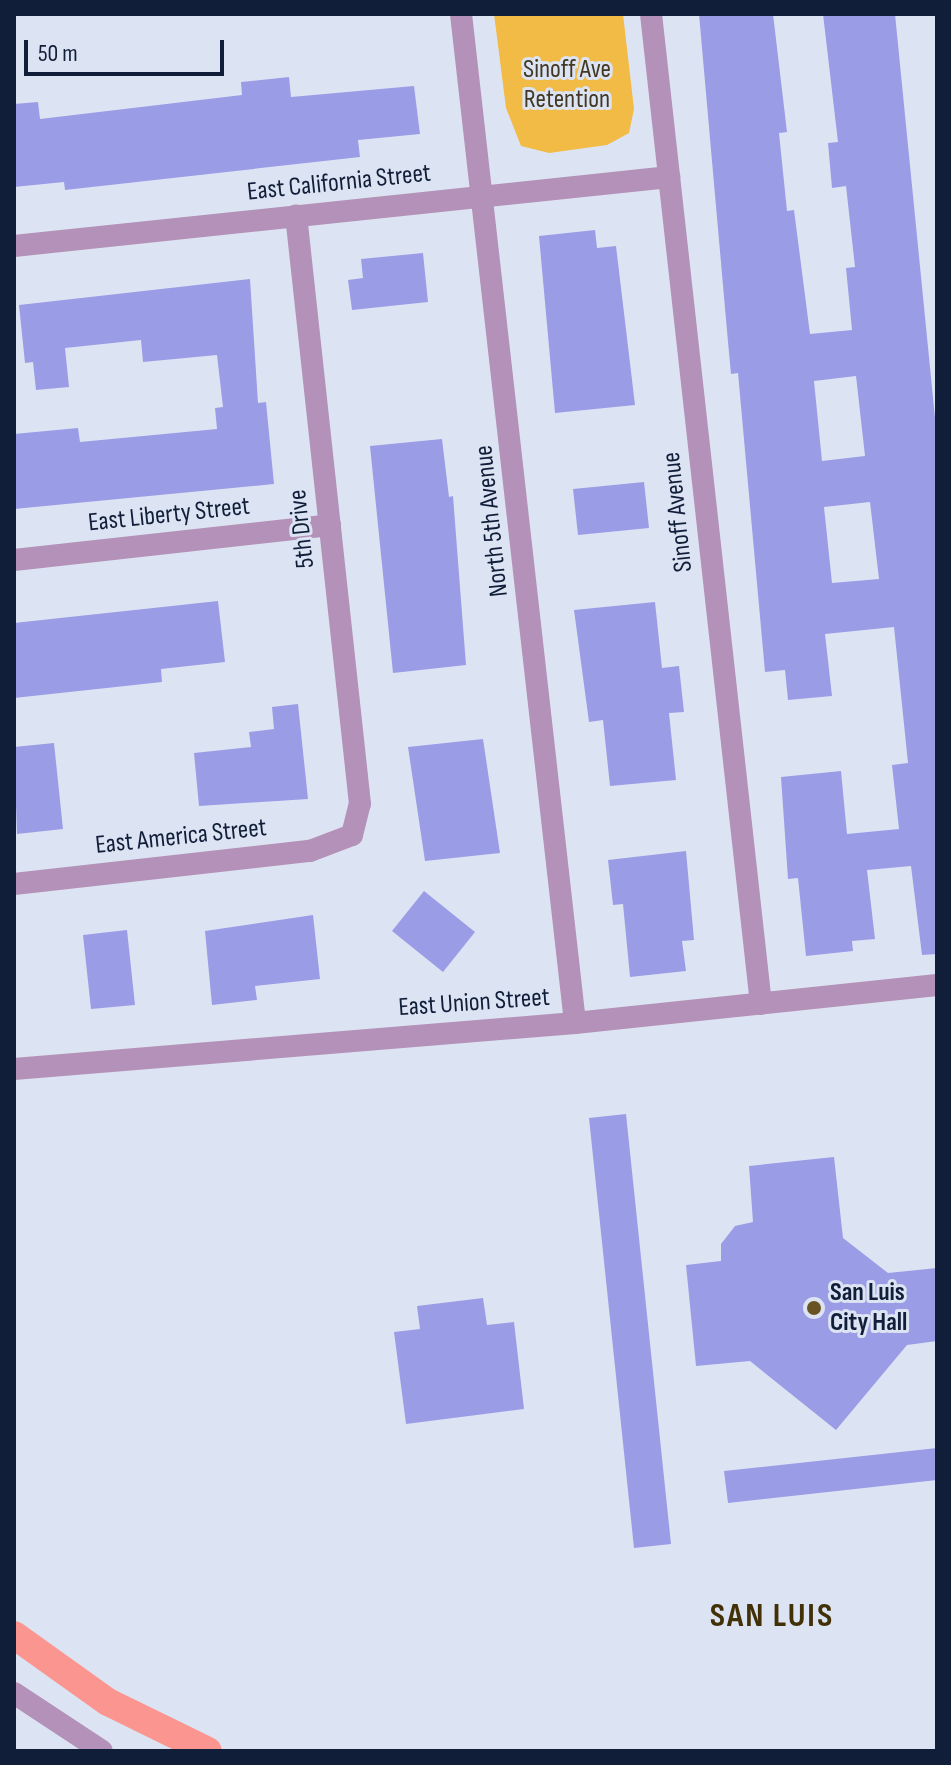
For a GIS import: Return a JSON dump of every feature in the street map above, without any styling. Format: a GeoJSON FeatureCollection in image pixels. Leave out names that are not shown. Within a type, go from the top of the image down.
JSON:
{"type":"FeatureCollection","features":[{"type":"Feature","properties":{"kind":"street","name":"North 5th Avenue"},"geometry":{"type":"LineString","coordinates":[[461,14],[484,196],[575,1023]]}},
{"type":"Feature","properties":{"kind":"street","name":"Sinoff Avenue"},"geometry":{"type":"LineString","coordinates":[[651,14],[761,1004]]}},
{"type":"Feature","properties":{"kind":"street","name":"East California Street"},"geometry":{"type":"LineString","coordinates":[[14,246],[669,177]]}},
{"type":"Feature","properties":{"kind":"street","name":"5th Drive"},"geometry":{"type":"LineString","coordinates":[[296,215],[360,804],[352,835]]}},
{"type":"Feature","properties":{"kind":"street","name":"East Liberty Street"},"geometry":{"type":"LineString","coordinates":[[14,560],[330,525]]}},
{"type":"Feature","properties":{"kind":"street","name":"East America Street"},"geometry":{"type":"LineString","coordinates":[[14,884],[310,851],[352,835]]}},
{"type":"Feature","properties":{"kind":"street","name":"East Union Street"},"geometry":{"type":"LineString","coordinates":[[14,1069],[575,1023],[937,985]]}},
{"type":"Feature","properties":{"kind":"street"},"geometry":{"type":"LineString","coordinates":[[14,1693],[102,1751]]}},
{"type":"Feature","properties":{"kind":"green space","name":"Sinoff Ave Retention"},"geometry":{"type":"Polygon","coordinates":[[[494,14],[623,14],[634,109],[629,133],[607,145],[549,153],[521,146],[506,108],[494,14]]]}},
{"type":"Feature","properties":{"kind":"building"},"geometry":{"type":"Polygon","coordinates":[[[699,14],[773,14],[787,132],[779,133],[787,211],[794,210],[810,334],[852,330],[846,268],[855,267],[846,186],[832,188],[828,143],[838,142],[823,14],[895,14],[937,438],[937,954],[922,955],[911,866],[867,870],[875,939],[852,941],[853,951],[806,956],[798,878],[788,879],[781,777],[841,771],[847,834],[899,829],[892,765],[908,763],[894,627],[825,634],[832,696],[788,700],[785,670],[765,672],[738,373],[731,374],[699,14]],[[856,376],[814,381],[822,461],[865,456],[856,376]],[[870,502],[824,507],[832,583],[879,579],[870,502]]]}},
{"type":"Feature","properties":{"kind":"building"},"geometry":{"type":"Polygon","coordinates":[[[289,77],[291,97],[414,86],[420,134],[358,140],[360,157],[65,190],[64,182],[14,187],[14,104],[38,102],[40,119],[242,95],[241,82],[289,77]]]}},
{"type":"Feature","properties":{"kind":"building"},"geometry":{"type":"Polygon","coordinates":[[[595,230],[597,248],[616,246],[635,405],[555,413],[539,236],[595,230]]]}},
{"type":"Feature","properties":{"kind":"building"},"geometry":{"type":"Polygon","coordinates":[[[423,253],[428,302],[352,310],[348,280],[363,278],[361,259],[423,253]]]}},
{"type":"Feature","properties":{"kind":"building"},"geometry":{"type":"Polygon","coordinates":[[[250,279],[258,403],[266,402],[274,484],[14,509],[14,434],[78,428],[80,442],[217,429],[215,408],[223,407],[217,355],[143,362],[141,340],[65,348],[69,387],[36,390],[33,362],[25,363],[19,305],[250,279]]]}},
{"type":"Feature","properties":{"kind":"building"},"geometry":{"type":"Polygon","coordinates":[[[442,439],[449,497],[453,496],[466,665],[393,673],[370,446],[442,439]]]}},
{"type":"Feature","properties":{"kind":"building"},"geometry":{"type":"Polygon","coordinates":[[[644,482],[649,528],[578,535],[573,489],[644,482]]]}},
{"type":"Feature","properties":{"kind":"building"},"geometry":{"type":"Polygon","coordinates":[[[218,601],[225,662],[161,669],[162,682],[14,698],[14,623],[218,601]]]}},
{"type":"Feature","properties":{"kind":"building"},"geometry":{"type":"Polygon","coordinates":[[[655,602],[662,668],[679,666],[684,712],[669,713],[676,780],[610,786],[603,720],[589,722],[574,610],[655,602]]]}},
{"type":"Feature","properties":{"kind":"building"},"geometry":{"type":"Polygon","coordinates":[[[298,704],[308,799],[199,806],[194,753],[251,747],[249,732],[274,729],[272,707],[298,704]]]}},
{"type":"Feature","properties":{"kind":"building"},"geometry":{"type":"Polygon","coordinates":[[[483,739],[500,853],[425,861],[408,747],[483,739]]]}},
{"type":"Feature","properties":{"kind":"building"},"geometry":{"type":"Polygon","coordinates":[[[54,743],[63,829],[17,834],[14,747],[54,743]]]}},
{"type":"Feature","properties":{"kind":"building"},"geometry":{"type":"Polygon","coordinates":[[[686,851],[694,940],[682,941],[686,971],[630,977],[623,904],[613,905],[608,860],[686,851]]]}},
{"type":"Feature","properties":{"kind":"building"},"geometry":{"type":"Polygon","coordinates":[[[424,891],[475,932],[443,972],[392,931],[424,891]]]}},
{"type":"Feature","properties":{"kind":"building"},"geometry":{"type":"Polygon","coordinates":[[[313,915],[320,979],[255,986],[257,1000],[212,1005],[205,931],[313,915]]]}},
{"type":"Feature","properties":{"kind":"building"},"geometry":{"type":"Polygon","coordinates":[[[127,930],[135,1005],[91,1009],[83,935],[127,930]]]}},
{"type":"Feature","properties":{"kind":"building"},"geometry":{"type":"Polygon","coordinates":[[[626,1114],[671,1544],[634,1548],[589,1118],[626,1114]]]}},
{"type":"Feature","properties":{"kind":"building","name":"San Luis City Hall"},"geometry":{"type":"Polygon","coordinates":[[[834,1157],[843,1238],[888,1273],[937,1268],[937,1341],[907,1345],[836,1430],[750,1361],[696,1366],[686,1265],[721,1261],[721,1244],[735,1226],[753,1222],[749,1166],[834,1157]]]}},
{"type":"Feature","properties":{"kind":"building"},"geometry":{"type":"Polygon","coordinates":[[[483,1298],[487,1325],[514,1322],[524,1409],[406,1424],[394,1332],[420,1329],[417,1306],[483,1298]]]}},
{"type":"Feature","properties":{"kind":"building"},"geometry":{"type":"Polygon","coordinates":[[[937,1448],[937,1480],[728,1503],[724,1471],[937,1448]]]}},
{"type":"Feature","properties":{"kind":"waterway"},"geometry":{"type":"LineString","coordinates":[[14,1635],[108,1702],[208,1751]]}},
{"type":"Feature","properties":{"kind":"place","name":"San Luis City Hall"},"geometry":{"type":"Point","coordinates":[814,1308]}},
{"type":"Feature","properties":{"kind":"district","name":"SAN LUIS"},"geometry":{"type":"Point","coordinates":[772,1616]}}]}
